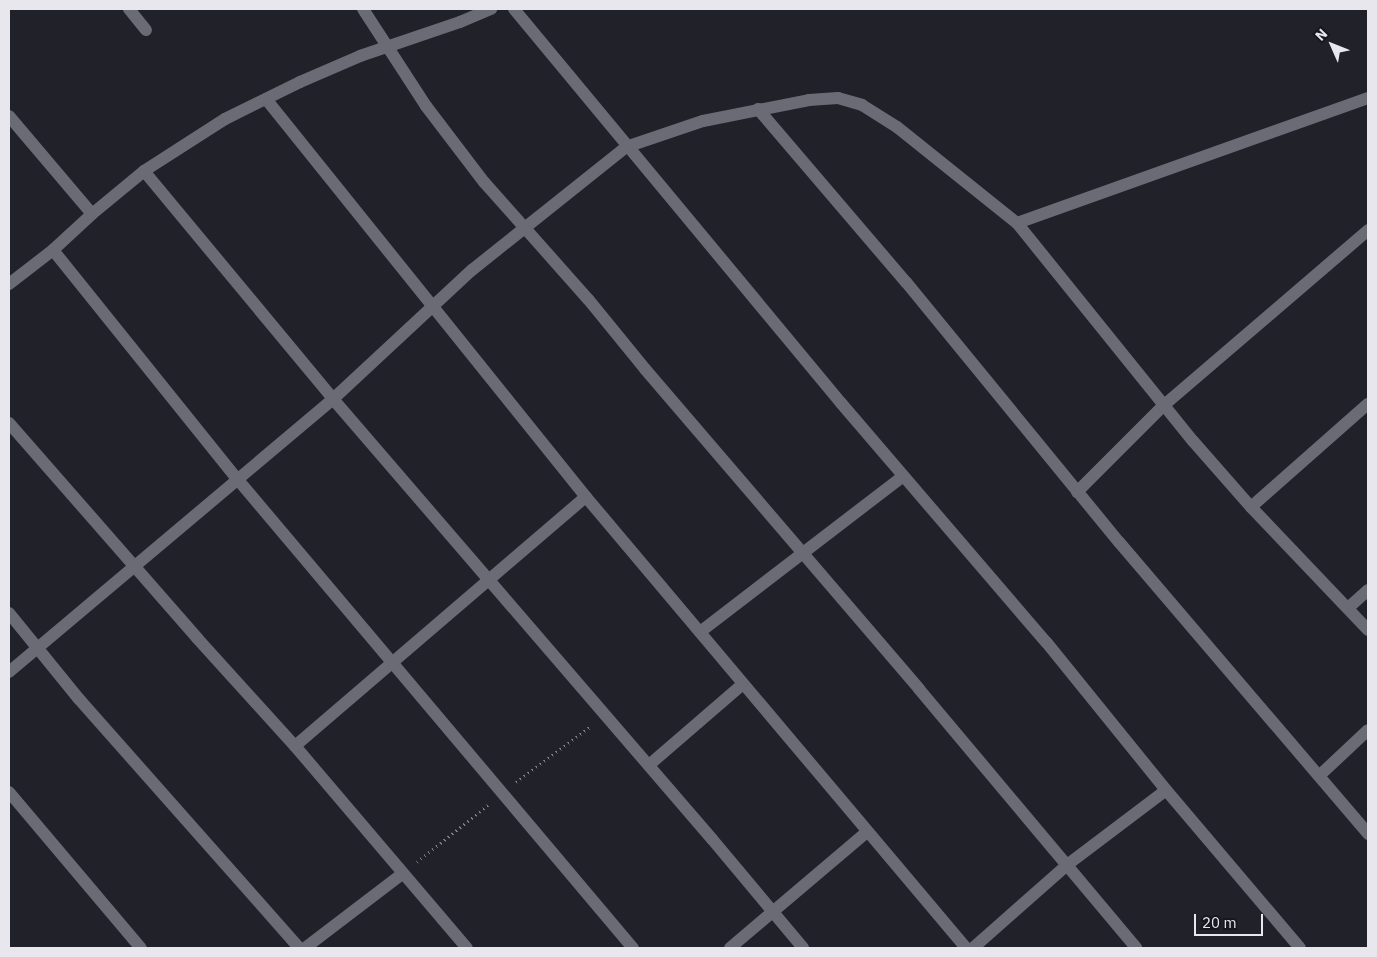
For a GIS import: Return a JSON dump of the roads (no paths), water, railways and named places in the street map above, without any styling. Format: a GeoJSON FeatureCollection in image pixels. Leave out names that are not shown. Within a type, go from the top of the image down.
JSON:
{"type":"FeatureCollection","features":[{"type":"Feature","properties":{"kind":"street"},"geometry":{"type":"LineString","coordinates":[[129,9],[146,30]]}},
{"type":"Feature","properties":{"kind":"street"},"geometry":{"type":"LineString","coordinates":[[363,9],[426,106],[522,228],[588,299],[801,554],[919,689],[1136,948]]}},
{"type":"Feature","properties":{"kind":"street"},"geometry":{"type":"LineString","coordinates":[[9,284],[53,250],[92,214],[144,171],[225,119],[360,56],[460,22],[491,9]]}},
{"type":"Feature","properties":{"kind":"street"},"geometry":{"type":"LineString","coordinates":[[514,9],[626,147],[903,476],[1048,643],[1166,790],[1300,948]]}},
{"type":"Feature","properties":{"kind":"street"},"geometry":{"type":"LineString","coordinates":[[9,672],[133,565],[239,480],[333,399],[434,305],[522,228],[626,147],[703,121],[809,100],[838,98],[862,106],[897,127],[1017,223],[1163,406],[1251,507],[1368,630]]}},
{"type":"Feature","properties":{"kind":"street"},"geometry":{"type":"LineString","coordinates":[[1017,223],[1368,98]]}},
{"type":"Feature","properties":{"kind":"street"},"geometry":{"type":"LineString","coordinates":[[266,99],[434,305],[586,497],[966,948]]}},
{"type":"Feature","properties":{"kind":"street"},"geometry":{"type":"LineString","coordinates":[[758,109],[906,282],[1077,492],[1368,834]]}},
{"type":"Feature","properties":{"kind":"street"},"geometry":{"type":"LineString","coordinates":[[9,117],[92,214]]}},
{"type":"Feature","properties":{"kind":"street"},"geometry":{"type":"LineString","coordinates":[[144,171],[333,399],[649,765],[803,948]]}},
{"type":"Feature","properties":{"kind":"street"},"geometry":{"type":"LineString","coordinates":[[1077,492],[1163,406],[1368,230]]}},
{"type":"Feature","properties":{"kind":"street"},"geometry":{"type":"LineString","coordinates":[[53,250],[239,480],[632,948]]}},
{"type":"Feature","properties":{"kind":"street"},"geometry":{"type":"LineString","coordinates":[[1251,507],[1368,404]]}},
{"type":"Feature","properties":{"kind":"street"},"geometry":{"type":"LineString","coordinates":[[9,423],[295,746],[402,874],[467,948]]}},
{"type":"Feature","properties":{"kind":"street"},"geometry":{"type":"LineString","coordinates":[[700,632],[903,476]]}},
{"type":"Feature","properties":{"kind":"street"},"geometry":{"type":"LineString","coordinates":[[295,746],[586,497]]}},
{"type":"Feature","properties":{"kind":"street"},"geometry":{"type":"LineString","coordinates":[[1348,608],[1368,590]]}},
{"type":"Feature","properties":{"kind":"street"},"geometry":{"type":"LineString","coordinates":[[9,613],[38,646],[85,706],[299,948]]}},
{"type":"Feature","properties":{"kind":"street"},"geometry":{"type":"LineString","coordinates":[[649,765],[742,684]]}},
{"type":"Feature","properties":{"kind":"street"},"geometry":{"type":"LineString","coordinates":[[1318,776],[1368,730]]}},
{"type":"Feature","properties":{"kind":"street"},"geometry":{"type":"LineString","coordinates":[[974,948],[1067,865],[1166,790]]}},
{"type":"Feature","properties":{"kind":"street"},"geometry":{"type":"LineString","coordinates":[[9,792],[141,948]]}},
{"type":"Feature","properties":{"kind":"street"},"geometry":{"type":"LineString","coordinates":[[730,948],[867,832]]}},
{"type":"Feature","properties":{"kind":"street"},"geometry":{"type":"LineString","coordinates":[[305,948],[402,874]]}}]}
